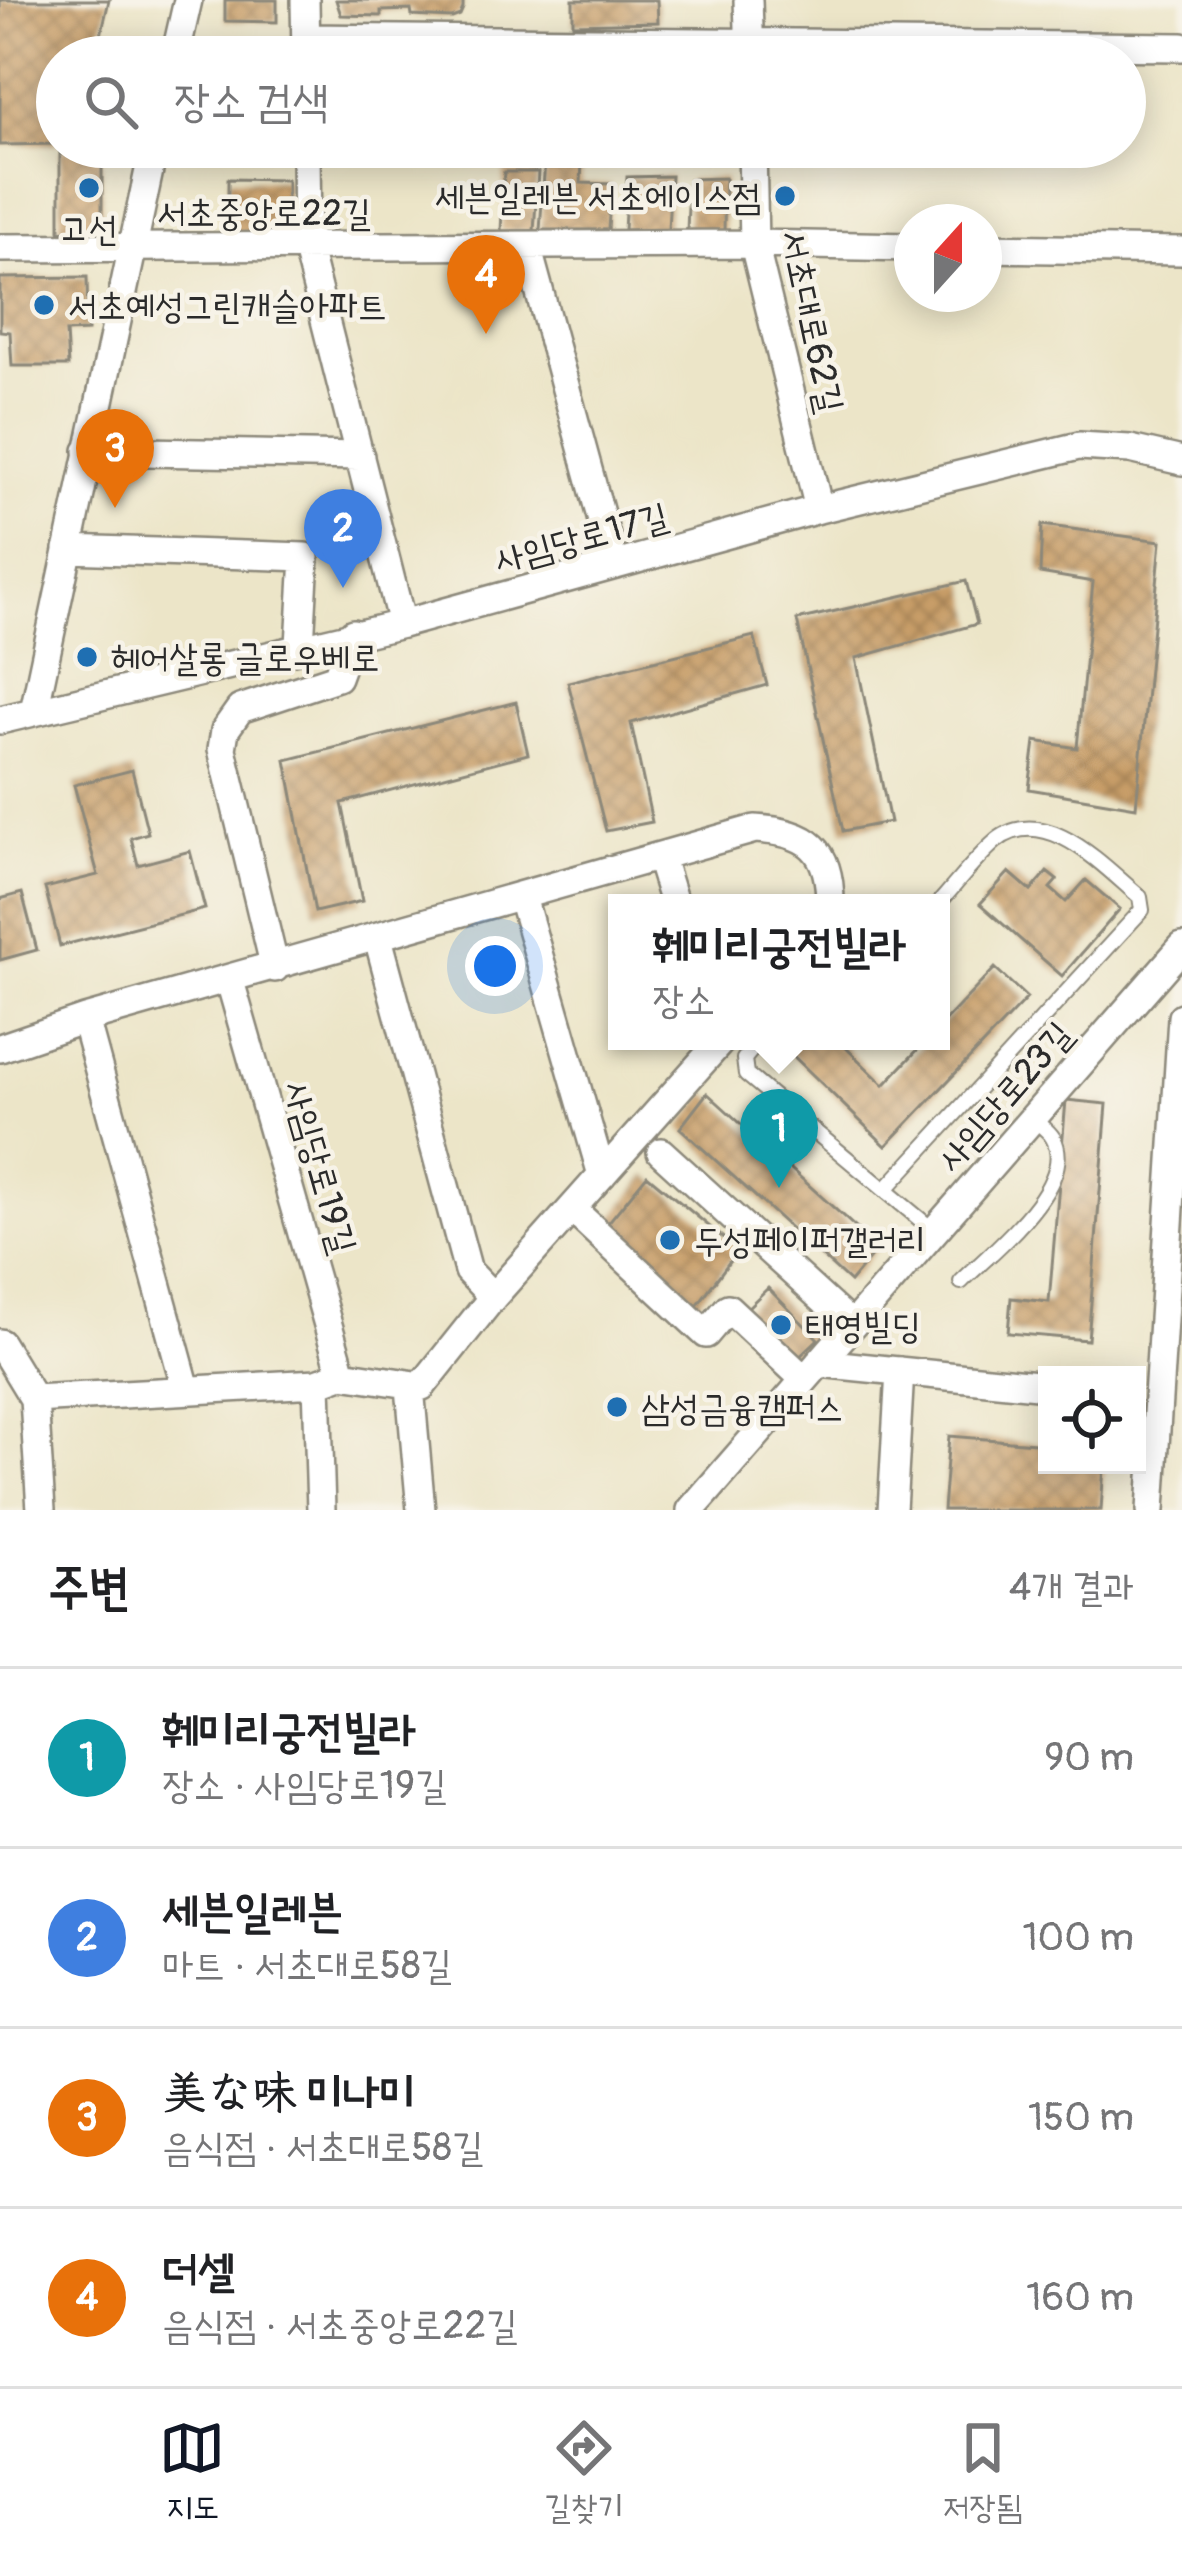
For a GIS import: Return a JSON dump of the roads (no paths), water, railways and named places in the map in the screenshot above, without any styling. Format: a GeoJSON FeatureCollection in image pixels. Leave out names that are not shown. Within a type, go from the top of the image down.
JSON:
{"type":"FeatureCollection","features":[{"type":"Feature","properties":{"kind":"street"},"geometry":{"type":"LineString","coordinates":[[180,36],[188,0]]}},
{"type":"Feature","properties":{"kind":"street"},"geometry":{"type":"LineString","coordinates":[[305,0],[306,36]]}},
{"type":"Feature","properties":{"kind":"street"},"geometry":{"type":"LineString","coordinates":[[748,0],[749,36]]}},
{"type":"Feature","properties":{"kind":"street"},"geometry":{"type":"LineString","coordinates":[[1146,47],[1182,47]]}},
{"type":"Feature","properties":{"kind":"street"},"geometry":{"type":"LineString","coordinates":[[34,711],[149,168]]}},
{"type":"Feature","properties":{"kind":"street"},"geometry":{"type":"LineString","coordinates":[[306,168],[307,249],[402,624]]}},
{"type":"Feature","properties":{"kind":"street","name":"서초대로62길"},"geometry":{"type":"LineString","coordinates":[[752,168],[754,244],[819,508]]}},
{"type":"Feature","properties":{"kind":"street"},"geometry":{"type":"LineString","coordinates":[[527,247],[614,566]]}},
{"type":"Feature","properties":{"kind":"street","name":"서초중앙로22길"},"geometry":{"type":"LineString","coordinates":[[0,248],[894,247]]}},
{"type":"Feature","properties":{"kind":"street"},"geometry":{"type":"LineString","coordinates":[[1002,248],[1182,251]]}},
{"type":"Feature","properties":{"kind":"street","name":"사임당로17길"},"geometry":{"type":"LineString","coordinates":[[0,720],[402,624],[819,508],[1079,446],[1130,449],[1182,461]]}},
{"type":"Feature","properties":{"kind":"street"},"geometry":{"type":"LineString","coordinates":[[88,451],[359,456]]}},
{"type":"Feature","properties":{"kind":"street"},"geometry":{"type":"LineString","coordinates":[[68,549],[305,557],[300,646]]}},
{"type":"Feature","properties":{"kind":"street"},"geometry":{"type":"LineString","coordinates":[[275,968],[222,749],[225,730],[239,710],[337,677],[352,633]]}},
{"type":"Feature","properties":{"kind":"street"},"geometry":{"type":"LineString","coordinates":[[0,1048],[85,1019],[755,829],[781,830],[800,838],[826,860],[830,894]]}},
{"type":"Feature","properties":{"kind":"street"},"geometry":{"type":"LineString","coordinates":[[660,858],[671,894]]}},
{"type":"Feature","properties":{"kind":"street"},"geometry":{"type":"LineString","coordinates":[[522,896],[602,1175]]}},
{"type":"Feature","properties":{"kind":"street"},"geometry":{"type":"LineString","coordinates":[[377,938],[468,1271],[493,1297]]}},
{"type":"Feature","properties":{"kind":"street","name":"사임당로23길"},"geometry":{"type":"LineString","coordinates":[[691,1510],[1182,947]]}},
{"type":"Feature","properties":{"kind":"street","name":"사임당로19길"},"geometry":{"type":"LineString","coordinates":[[230,981],[330,1378],[321,1510]]}},
{"type":"Feature","properties":{"kind":"street"},"geometry":{"type":"LineString","coordinates":[[1151,1510],[1148,1396],[1182,1017]]}},
{"type":"Feature","properties":{"kind":"street"},"geometry":{"type":"LineString","coordinates":[[85,1019],[186,1390]]}},
{"type":"Feature","properties":{"kind":"street"},"geometry":{"type":"LineString","coordinates":[[34,1399],[330,1378],[422,1386],[493,1297],[713,1050]]}},
{"type":"Feature","properties":{"kind":"street"},"geometry":{"type":"LineString","coordinates":[[661,1152],[851,1325]]}},
{"type":"Feature","properties":{"kind":"street"},"geometry":{"type":"LineString","coordinates":[[572,1209],[706,1334],[728,1308],[812,1371],[900,1371],[1038,1384]]}},
{"type":"Feature","properties":{"kind":"street"},"geometry":{"type":"LineString","coordinates":[[0,1342],[34,1399],[41,1510]]}},
{"type":"Feature","properties":{"kind":"street"},"geometry":{"type":"LineString","coordinates":[[892,1510],[900,1371]]}},
{"type":"Feature","properties":{"kind":"street"},"geometry":{"type":"LineString","coordinates":[[410,1387],[421,1510]]}},
{"type":"Feature","properties":{"kind":"lane"},"geometry":{"type":"LineString","coordinates":[[885,1190],[1142,910],[1140,897],[1083,850],[1057,833],[1034,829],[998,840],[947,894]]}},
{"type":"Feature","properties":{"kind":"lane"},"geometry":{"type":"LineString","coordinates":[[751,1050],[744,1059],[746,1074],[934,1231]]}},
{"type":"Feature","properties":{"kind":"lane"},"geometry":{"type":"LineString","coordinates":[[961,1282],[1052,1186],[1054,1139],[1033,1118]]}},
{"type":"Feature","properties":{"kind":"place","name":"고선"},"geometry":{"type":"Point","coordinates":[89,188]}},
{"type":"Feature","properties":{"kind":"place","name":"세븐일레븐 서초에이스점"},"geometry":{"type":"Point","coordinates":[785,196]}},
{"type":"Feature","properties":{"kind":"place","name":"서초예성그린캐슬아파트"},"geometry":{"type":"Point","coordinates":[44,305]}},
{"type":"Feature","properties":{"kind":"place","name":"더셀"},"geometry":{"type":"Point","coordinates":[486,334]}},
{"type":"Feature","properties":{"kind":"place","name":"美な味 미나미"},"geometry":{"type":"Point","coordinates":[115,508]}},
{"type":"Feature","properties":{"kind":"place","name":"세븐일레븐"},"geometry":{"type":"Point","coordinates":[343,588]}},
{"type":"Feature","properties":{"kind":"place","name":"헤어살롱 글로우베로"},"geometry":{"type":"Point","coordinates":[87,657]}},
{"type":"Feature","properties":{"kind":"place","name":"훼미리궁전빌라"},"geometry":{"type":"Point","coordinates":[779,1188]}},
{"type":"Feature","properties":{"kind":"place","name":"두성페이퍼갤러리"},"geometry":{"type":"Point","coordinates":[670,1240]}},
{"type":"Feature","properties":{"kind":"place","name":"태영빌딩"},"geometry":{"type":"Point","coordinates":[781,1325]}},
{"type":"Feature","properties":{"kind":"place","name":"삼성금융캠퍼스"},"geometry":{"type":"Point","coordinates":[617,1407]}}]}
